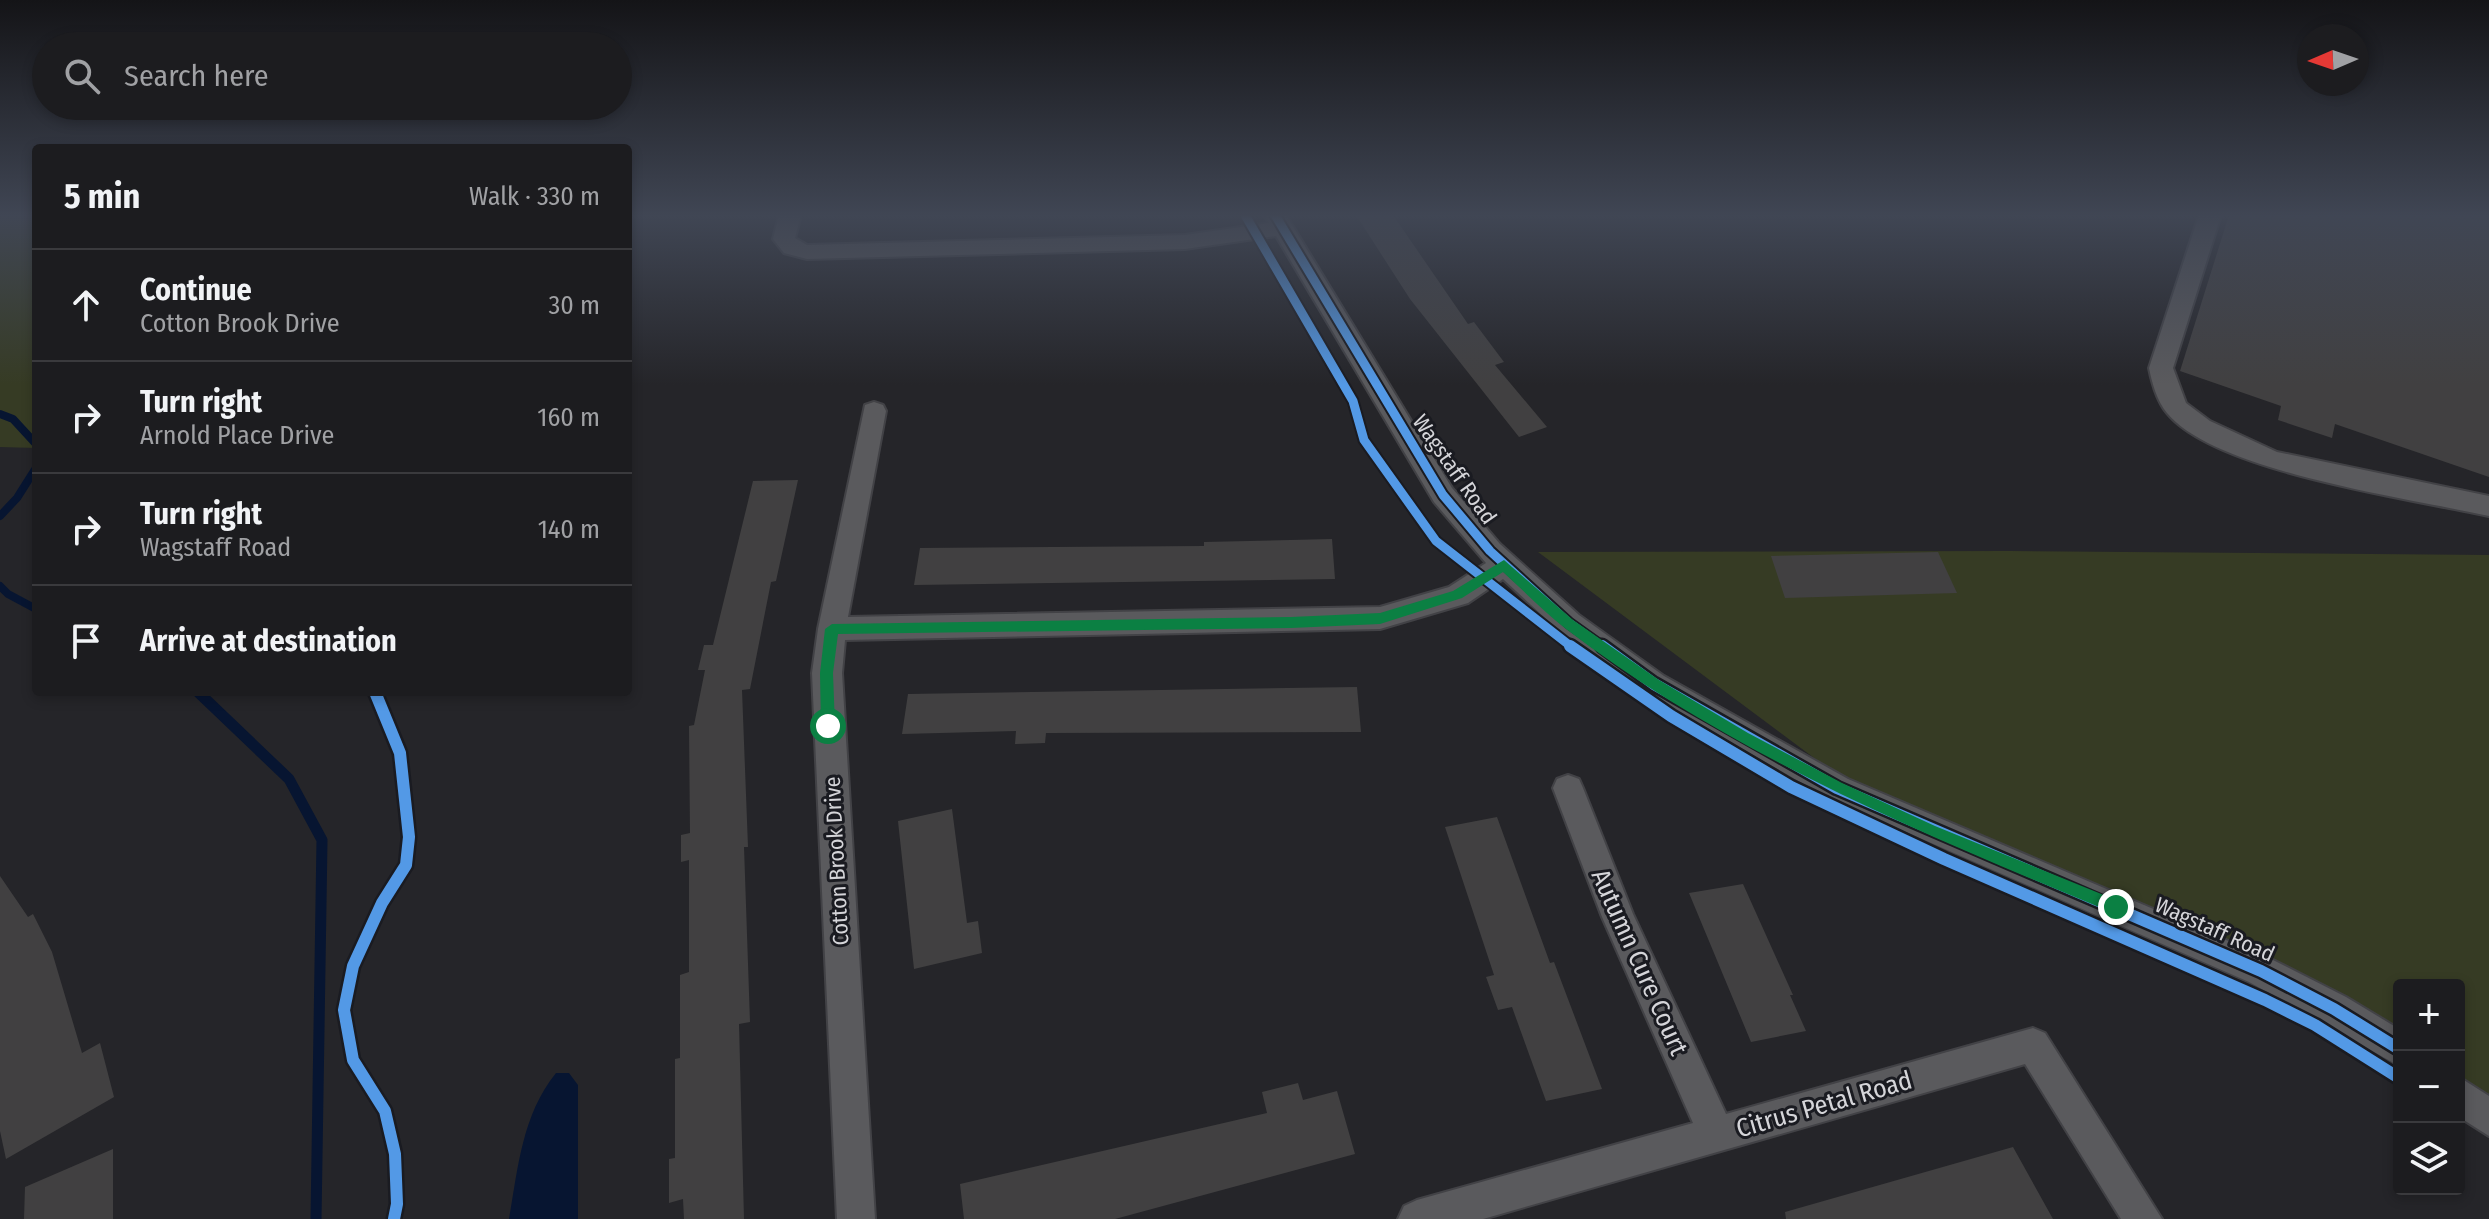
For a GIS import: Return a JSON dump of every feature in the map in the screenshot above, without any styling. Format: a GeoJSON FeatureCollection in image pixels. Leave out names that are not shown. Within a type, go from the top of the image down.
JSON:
{"type":"FeatureCollection","features":[{"type":"Feature","properties":{"kind":"street","name":"Wagstaff Road"},"geometry":{"type":"LineString","coordinates":[[1308,272],[1443,495],[1504,565],[1569,623],[1654,684],[1837,788],[2261,971],[2334,1009],[2393,1045]]}},
{"type":"Feature","properties":{"kind":"street"},"geometry":{"type":"LineString","coordinates":[[2192,272],[2161,368],[2165,386],[2176,408],[2201,427],[2271,460],[2489,506]]}},
{"type":"Feature","properties":{"kind":"street","name":"Cotton Brook Drive"},"geometry":{"type":"LineString","coordinates":[[856,1219],[827,673],[832,629],[874,411]]}},
{"type":"Feature","properties":{"kind":"street"},"geometry":{"type":"LineString","coordinates":[[832,629],[1291,623],[1380,618],[1458,595],[1504,565]]}},
{"type":"Feature","properties":{"kind":"street","name":"Autumn Cure Court"},"geometry":{"type":"LineString","coordinates":[[1568,788],[1618,917],[1717,1134]]}},
{"type":"Feature","properties":{"kind":"street","name":"Citrus Petal Road"},"geometry":{"type":"LineString","coordinates":[[1417,1219],[2033,1045],[2143,1219]]}},
{"type":"Feature","properties":{"kind":"street"},"geometry":{"type":"LineString","coordinates":[[2465,1100],[2489,1118]]}},
{"type":"Feature","properties":{"kind":"green space"},"geometry":{"type":"Polygon","coordinates":[[[0,272],[32,272],[32,448],[0,447],[0,272]]]}},
{"type":"Feature","properties":{"kind":"green space"},"geometry":{"type":"Polygon","coordinates":[[[2009,551],[2489,555],[2489,1099],[2465,1086],[2465,979],[2393,979],[2393,1047],[1845,781],[1538,552],[2009,551]]]}},
{"type":"Feature","properties":{"kind":"water"},"geometry":{"type":"Polygon","coordinates":[[[556,1073],[569,1073],[578,1085],[578,1219],[509,1219],[529,1124],[556,1073]]]}},
{"type":"Feature","properties":{"kind":"building"},"geometry":{"type":"Polygon","coordinates":[[[1393,272],[1432,272],[1468,324],[1474,322],[1504,362],[1495,365],[1547,427],[1519,437],[1410,299],[1393,272]]]}},
{"type":"Feature","properties":{"kind":"building"},"geometry":{"type":"Polygon","coordinates":[[[2211,272],[2489,272],[2489,477],[2335,424],[2332,438],[2278,420],[2281,406],[2180,371],[2211,272]]]}},
{"type":"Feature","properties":{"kind":"building"},"geometry":{"type":"Polygon","coordinates":[[[798,480],[776,581],[771,582],[750,689],[742,690],[750,1022],[739,1024],[744,1219],[684,1219],[683,1199],[669,1203],[669,1159],[675,1158],[675,1059],[680,1058],[680,975],[689,972],[689,860],[681,862],[681,835],[690,833],[689,726],[694,725],[705,670],[698,670],[704,645],[713,645],[753,481],[798,480]]]}},
{"type":"Feature","properties":{"kind":"building"},"geometry":{"type":"Polygon","coordinates":[[[1332,539],[1335,579],[914,585],[920,548],[1204,546],[1204,542],[1332,539]]]}},
{"type":"Feature","properties":{"kind":"building"},"geometry":{"type":"Polygon","coordinates":[[[1938,552],[1957,593],[1785,598],[1771,556],[1938,552]]]}},
{"type":"Feature","properties":{"kind":"building"},"geometry":{"type":"Polygon","coordinates":[[[1357,687],[1361,732],[1046,733],[1045,743],[1015,744],[1016,731],[902,734],[908,694],[1357,687]]]}},
{"type":"Feature","properties":{"kind":"building"},"geometry":{"type":"Polygon","coordinates":[[[952,809],[967,923],[978,921],[982,953],[914,969],[898,821],[952,809]]]}},
{"type":"Feature","properties":{"kind":"building"},"geometry":{"type":"Polygon","coordinates":[[[1497,817],[1550,963],[1554,962],[1602,1089],[1546,1101],[1512,1007],[1498,1010],[1486,977],[1494,975],[1445,827],[1497,817]]]}},
{"type":"Feature","properties":{"kind":"building"},"geometry":{"type":"Polygon","coordinates":[[[0,876],[28,917],[33,914],[52,952],[82,1053],[100,1043],[114,1097],[6,1159],[0,1131],[0,876]]]}},
{"type":"Feature","properties":{"kind":"building"},"geometry":{"type":"Polygon","coordinates":[[[1743,884],[1806,1031],[1751,1042],[1689,893],[1743,884]]]}},
{"type":"Feature","properties":{"kind":"building"},"geometry":{"type":"Polygon","coordinates":[[[1298,1083],[1303,1100],[1337,1091],[1355,1154],[1115,1219],[964,1219],[960,1184],[1267,1113],[1262,1092],[1298,1083]]]}},
{"type":"Feature","properties":{"kind":"building"},"geometry":{"type":"Polygon","coordinates":[[[2013,1147],[2053,1219],[1786,1219],[1785,1212],[2013,1147]]]}},
{"type":"Feature","properties":{"kind":"building"},"geometry":{"type":"Polygon","coordinates":[[[113,1149],[113,1219],[24,1219],[25,1187],[113,1149]]]}},
{"type":"Feature","properties":{"kind":"waterway"},"geometry":{"type":"LineString","coordinates":[[0,414],[13,419],[32,440]]}},
{"type":"Feature","properties":{"kind":"waterway"},"geometry":{"type":"LineString","coordinates":[[0,516],[17,498],[32,474]]}},
{"type":"Feature","properties":{"kind":"waterway"},"geometry":{"type":"LineString","coordinates":[[0,586],[32,607]]}},
{"type":"Feature","properties":{"kind":"waterway"},"geometry":{"type":"LineString","coordinates":[[202,696],[289,779],[322,840],[316,1219]]}},
{"type":"Feature","properties":{"kind":"cycle path"},"geometry":{"type":"LineString","coordinates":[[1278,272],[1353,401],[1364,440],[1436,541],[1549,632],[1671,716],[1791,787],[1944,859],[2265,1000],[2315,1025],[2393,1074]]}},
{"type":"Feature","properties":{"kind":"cycle path"},"geometry":{"type":"LineString","coordinates":[[1308,272],[1443,495],[1490,551],[1569,623],[1654,684],[1837,788],[2261,971],[2334,1009],[2393,1045]]}},
{"type":"Feature","properties":{"kind":"cycle path"},"geometry":{"type":"LineString","coordinates":[[377,696],[400,753],[409,837],[406,865],[382,903],[353,966],[344,1010],[353,1060],[385,1111],[395,1154],[397,1204],[394,1219]]}},
{"type":"Feature","properties":{"kind":"route"},"geometry":{"type":"LineString","coordinates":[[828,726],[827,673],[832,629],[1291,623],[1380,618],[1458,595],[1504,565],[1569,623],[1654,684],[1743,737],[1837,788],[2116,907]]}}]}
